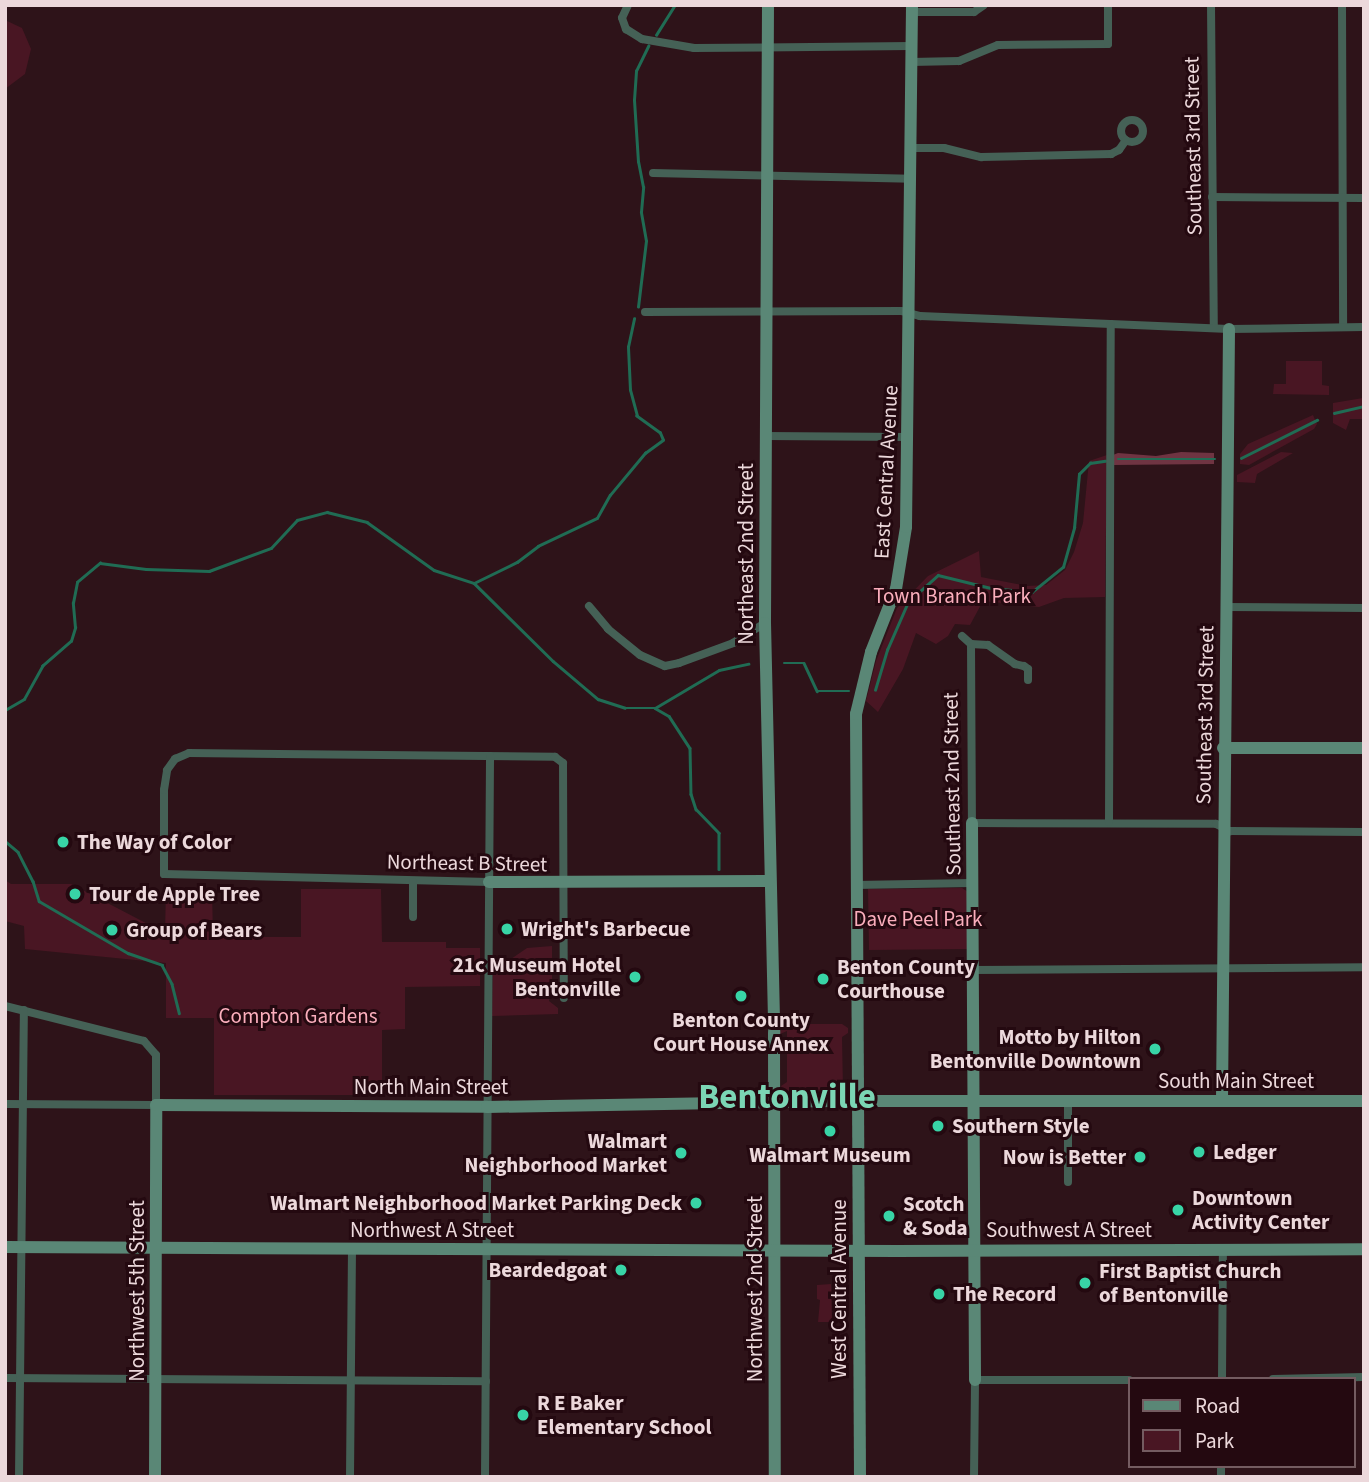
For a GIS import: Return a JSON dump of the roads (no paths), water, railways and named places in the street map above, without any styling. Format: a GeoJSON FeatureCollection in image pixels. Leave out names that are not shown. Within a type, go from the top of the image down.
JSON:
{"type":"FeatureCollection","features":[{"type":"Feature","properties":{"kind":"street"},"geometry":{"type":"LineString","coordinates":[[628,5],[622,18],[626,29],[642,38],[694,48],[911,46]]}},
{"type":"Feature","properties":{"kind":"street","name":"Northeast 2nd Street"},"geometry":{"type":"LineString","coordinates":[[768,5],[765,623],[774,1102]]}},
{"type":"Feature","properties":{"kind":"street"},"geometry":{"type":"LineString","coordinates":[[912,9],[974,12],[984,5]]}},
{"type":"Feature","properties":{"kind":"street"},"geometry":{"type":"LineString","coordinates":[[911,62],[959,61],[998,45],[1108,44],[1108,5]]}},
{"type":"Feature","properties":{"kind":"street","name":"Southeast 3rd Street"},"geometry":{"type":"LineString","coordinates":[[1211,5],[1214,328]]}},
{"type":"Feature","properties":{"kind":"street"},"geometry":{"type":"LineString","coordinates":[[1342,5],[1343,327]]}},
{"type":"Feature","properties":{"kind":"street","name":"East Central Avenue"},"geometry":{"type":"LineString","coordinates":[[856,1101],[856,715],[871,652],[896,589],[903,558],[909,437],[912,9]]}},
{"type":"Feature","properties":{"kind":"street"},"geometry":{"type":"LineString","coordinates":[[911,148],[944,148],[981,157],[1111,154],[1119,150],[1126,140]]}},
{"type":"Feature","properties":{"kind":"street"},"geometry":{"type":"LineString","coordinates":[[653,173],[911,179]]}},
{"type":"Feature","properties":{"kind":"street"},"geometry":{"type":"LineString","coordinates":[[1212,197],[1364,198]]}},
{"type":"Feature","properties":{"kind":"street"},"geometry":{"type":"LineString","coordinates":[[645,312],[766,310],[910,313],[1229,329],[1364,327]]}},
{"type":"Feature","properties":{"kind":"street"},"geometry":{"type":"LineString","coordinates":[[1109,822],[1111,324]]}},
{"type":"Feature","properties":{"kind":"street","name":"Southeast 3rd Street"},"geometry":{"type":"LineString","coordinates":[[1222,1101],[1223,748],[1229,329]]}},
{"type":"Feature","properties":{"kind":"street"},"geometry":{"type":"LineString","coordinates":[[765,436],[909,437]]}},
{"type":"Feature","properties":{"kind":"street"},"geometry":{"type":"LineString","coordinates":[[589,606],[608,629],[630,646],[665,666],[733,643],[765,623]]}},
{"type":"Feature","properties":{"kind":"street"},"geometry":{"type":"LineString","coordinates":[[1225,607],[1364,608]]}},
{"type":"Feature","properties":{"kind":"street"},"geometry":{"type":"LineString","coordinates":[[962,636],[971,644],[988,645],[1016,664],[1024,666],[1028,669],[1028,680]]}},
{"type":"Feature","properties":{"kind":"street","name":"Southeast 2nd Street"},"geometry":{"type":"LineString","coordinates":[[971,644],[975,1380]]}},
{"type":"Feature","properties":{"kind":"street"},"geometry":{"type":"LineString","coordinates":[[1223,748],[1364,748]]}},
{"type":"Feature","properties":{"kind":"street","name":"Northeast B Street"},"geometry":{"type":"LineString","coordinates":[[490,756],[189,752],[175,759],[167,769],[164,790],[164,874],[564,884],[769,881]]}},
{"type":"Feature","properties":{"kind":"street"},"geometry":{"type":"LineString","coordinates":[[485,1477],[490,756],[555,757],[563,763],[564,998]]}},
{"type":"Feature","properties":{"kind":"street"},"geometry":{"type":"LineString","coordinates":[[972,823],[1216,824],[1230,831],[1364,832]]}},
{"type":"Feature","properties":{"kind":"street"},"geometry":{"type":"LineString","coordinates":[[413,882],[413,917]]}},
{"type":"Feature","properties":{"kind":"street"},"geometry":{"type":"LineString","coordinates":[[855,885],[972,883]]}},
{"type":"Feature","properties":{"kind":"street"},"geometry":{"type":"LineString","coordinates":[[973,970],[1364,967]]}},
{"type":"Feature","properties":{"kind":"street"},"geometry":{"type":"LineString","coordinates":[[5,1006],[144,1041],[156,1055],[156,1105]]}},
{"type":"Feature","properties":{"kind":"street"},"geometry":{"type":"LineString","coordinates":[[19,1477],[24,1010]]}},
{"type":"Feature","properties":{"kind":"street","name":"North Main Street"},"geometry":{"type":"LineString","coordinates":[[5,1104],[487,1107],[856,1101]]}},
{"type":"Feature","properties":{"kind":"street","name":"South Main Street"},"geometry":{"type":"LineString","coordinates":[[856,1101],[1364,1101]]}},
{"type":"Feature","properties":{"kind":"street","name":"West Central Avenue"},"geometry":{"type":"LineString","coordinates":[[856,1101],[860,1477]]}},
{"type":"Feature","properties":{"kind":"street","name":"Northwest 2nd Street"},"geometry":{"type":"LineString","coordinates":[[774,1102],[775,1477]]}},
{"type":"Feature","properties":{"kind":"street"},"geometry":{"type":"LineString","coordinates":[[1068,1102],[1068,1182]]}},
{"type":"Feature","properties":{"kind":"street","name":"Northwest 5th Street"},"geometry":{"type":"LineString","coordinates":[[155,1477],[156,1105]]}},
{"type":"Feature","properties":{"kind":"street","name":"Northwest A Street"},"geometry":{"type":"LineString","coordinates":[[5,1247],[858,1251]]}},
{"type":"Feature","properties":{"kind":"street"},"geometry":{"type":"LineString","coordinates":[[350,1477],[352,1249]]}},
{"type":"Feature","properties":{"kind":"street"},"geometry":{"type":"LineString","coordinates":[[1222,1377],[1223,1250]]}},
{"type":"Feature","properties":{"kind":"street","name":"Southwest A Street"},"geometry":{"type":"LineString","coordinates":[[858,1251],[1364,1250]]}},
{"type":"Feature","properties":{"kind":"street"},"geometry":{"type":"LineString","coordinates":[[5,1378],[486,1381]]}},
{"type":"Feature","properties":{"kind":"street"},"geometry":{"type":"LineString","coordinates":[[974,1477],[975,1380],[1128,1380]]}},
{"type":"Feature","properties":{"kind":"waterway"},"geometry":{"type":"LineString","coordinates":[[656,35],[675,5]]}},
{"type":"Feature","properties":{"kind":"waterway"},"geometry":{"type":"LineString","coordinates":[[638,307],[646,241],[641,212],[643,187],[638,162],[634,100],[636,71],[648,46]]}},
{"type":"Feature","properties":{"kind":"waterway"},"geometry":{"type":"LineString","coordinates":[[474,583],[517,562],[538,546],[597,518],[610,495],[645,453],[663,440],[660,433],[637,416],[630,390],[628,347],[634,319]]}},
{"type":"Feature","properties":{"kind":"waterway"},"geometry":{"type":"LineString","coordinates":[[1334,413],[1364,406]]}},
{"type":"Feature","properties":{"kind":"waterway"},"geometry":{"type":"LineString","coordinates":[[1241,458],[1317,420]]}},
{"type":"Feature","properties":{"kind":"waterway"},"geometry":{"type":"LineString","coordinates":[[1118,459],[1215,459]]}},
{"type":"Feature","properties":{"kind":"waterway"},"geometry":{"type":"LineString","coordinates":[[875,690],[887,650],[908,602],[938,575],[991,588],[1032,592],[1063,567],[1074,528],[1079,474],[1090,463],[1105,461]]}},
{"type":"Feature","properties":{"kind":"waterway"},"geometry":{"type":"LineString","coordinates":[[5,710],[24,699],[42,666],[71,641],[75,628],[73,603],[77,582],[100,563],[146,569],[209,571],[271,548],[297,520],[327,512],[367,522],[434,570],[474,583],[553,661],[598,699],[625,708],[655,708],[719,670],[748,664]]}},
{"type":"Feature","properties":{"kind":"waterway"},"geometry":{"type":"LineString","coordinates":[[784,663],[804,663],[817,691],[849,691]]}},
{"type":"Feature","properties":{"kind":"waterway"},"geometry":{"type":"LineString","coordinates":[[655,708],[669,716],[690,748],[691,794],[696,809],[719,833],[719,869]]}},
{"type":"Feature","properties":{"kind":"waterway"},"geometry":{"type":"LineString","coordinates":[[5,841],[18,852],[33,881],[39,901],[128,953],[162,965],[172,984],[179,1013]]}},
{"type":"Feature","properties":{"kind":"place","name":"The Way of Color"},"geometry":{"type":"Point","coordinates":[63,842]}},
{"type":"Feature","properties":{"kind":"place","name":"Tour de Apple Tree"},"geometry":{"type":"Point","coordinates":[75,894]}},
{"type":"Feature","properties":{"kind":"place","name":"Wright's Barbecue"},"geometry":{"type":"Point","coordinates":[507,929]}},
{"type":"Feature","properties":{"kind":"place","name":"Group of Bears"},"geometry":{"type":"Point","coordinates":[112,930]}},
{"type":"Feature","properties":{"kind":"place","name":"21c Museum Hotel Bentonville"},"geometry":{"type":"Point","coordinates":[635,977]}},
{"type":"Feature","properties":{"kind":"place","name":"Benton County Courthouse"},"geometry":{"type":"Point","coordinates":[823,979]}},
{"type":"Feature","properties":{"kind":"place","name":"Benton County Court House Annex"},"geometry":{"type":"Point","coordinates":[741,996]}},
{"type":"Feature","properties":{"kind":"place","name":"Motto by Hilton Bentonville Downtown"},"geometry":{"type":"Point","coordinates":[1155,1049]}},
{"type":"Feature","properties":{"kind":"place","name":"Southern Style"},"geometry":{"type":"Point","coordinates":[938,1126]}},
{"type":"Feature","properties":{"kind":"place","name":"Walmart Museum"},"geometry":{"type":"Point","coordinates":[830,1131]}},
{"type":"Feature","properties":{"kind":"place","name":"Ledger"},"geometry":{"type":"Point","coordinates":[1199,1152]}},
{"type":"Feature","properties":{"kind":"place","name":"Walmart Neighborhood Market"},"geometry":{"type":"Point","coordinates":[681,1153]}},
{"type":"Feature","properties":{"kind":"place","name":"Now is Better"},"geometry":{"type":"Point","coordinates":[1140,1157]}},
{"type":"Feature","properties":{"kind":"place","name":"Walmart Neighborhood Market Parking Deck"},"geometry":{"type":"Point","coordinates":[696,1203]}},
{"type":"Feature","properties":{"kind":"place","name":"Downtown Activity Center"},"geometry":{"type":"Point","coordinates":[1178,1210]}},
{"type":"Feature","properties":{"kind":"place","name":"Scotch & Soda"},"geometry":{"type":"Point","coordinates":[889,1216]}},
{"type":"Feature","properties":{"kind":"place","name":"Beardedgoat"},"geometry":{"type":"Point","coordinates":[621,1270]}},
{"type":"Feature","properties":{"kind":"place","name":"First Baptist Church of Bentonville"},"geometry":{"type":"Point","coordinates":[1085,1283]}},
{"type":"Feature","properties":{"kind":"place","name":"The Record"},"geometry":{"type":"Point","coordinates":[939,1294]}},
{"type":"Feature","properties":{"kind":"place","name":"R E Baker Elementary School"},"geometry":{"type":"Point","coordinates":[523,1415]}},
{"type":"Feature","properties":{"kind":"district","name":"Bentonville"},"geometry":{"type":"Point","coordinates":[787,1097]}},
{"type":"Feature","properties":{"kind":"park label","name":"Town Branch Park"},"geometry":{"type":"Point","coordinates":[952,596]}},
{"type":"Feature","properties":{"kind":"park label","name":"Dave Peel Park"},"geometry":{"type":"Point","coordinates":[918,919]}},
{"type":"Feature","properties":{"kind":"park label","name":"Compton Gardens"},"geometry":{"type":"Point","coordinates":[298,1016]}}]}
